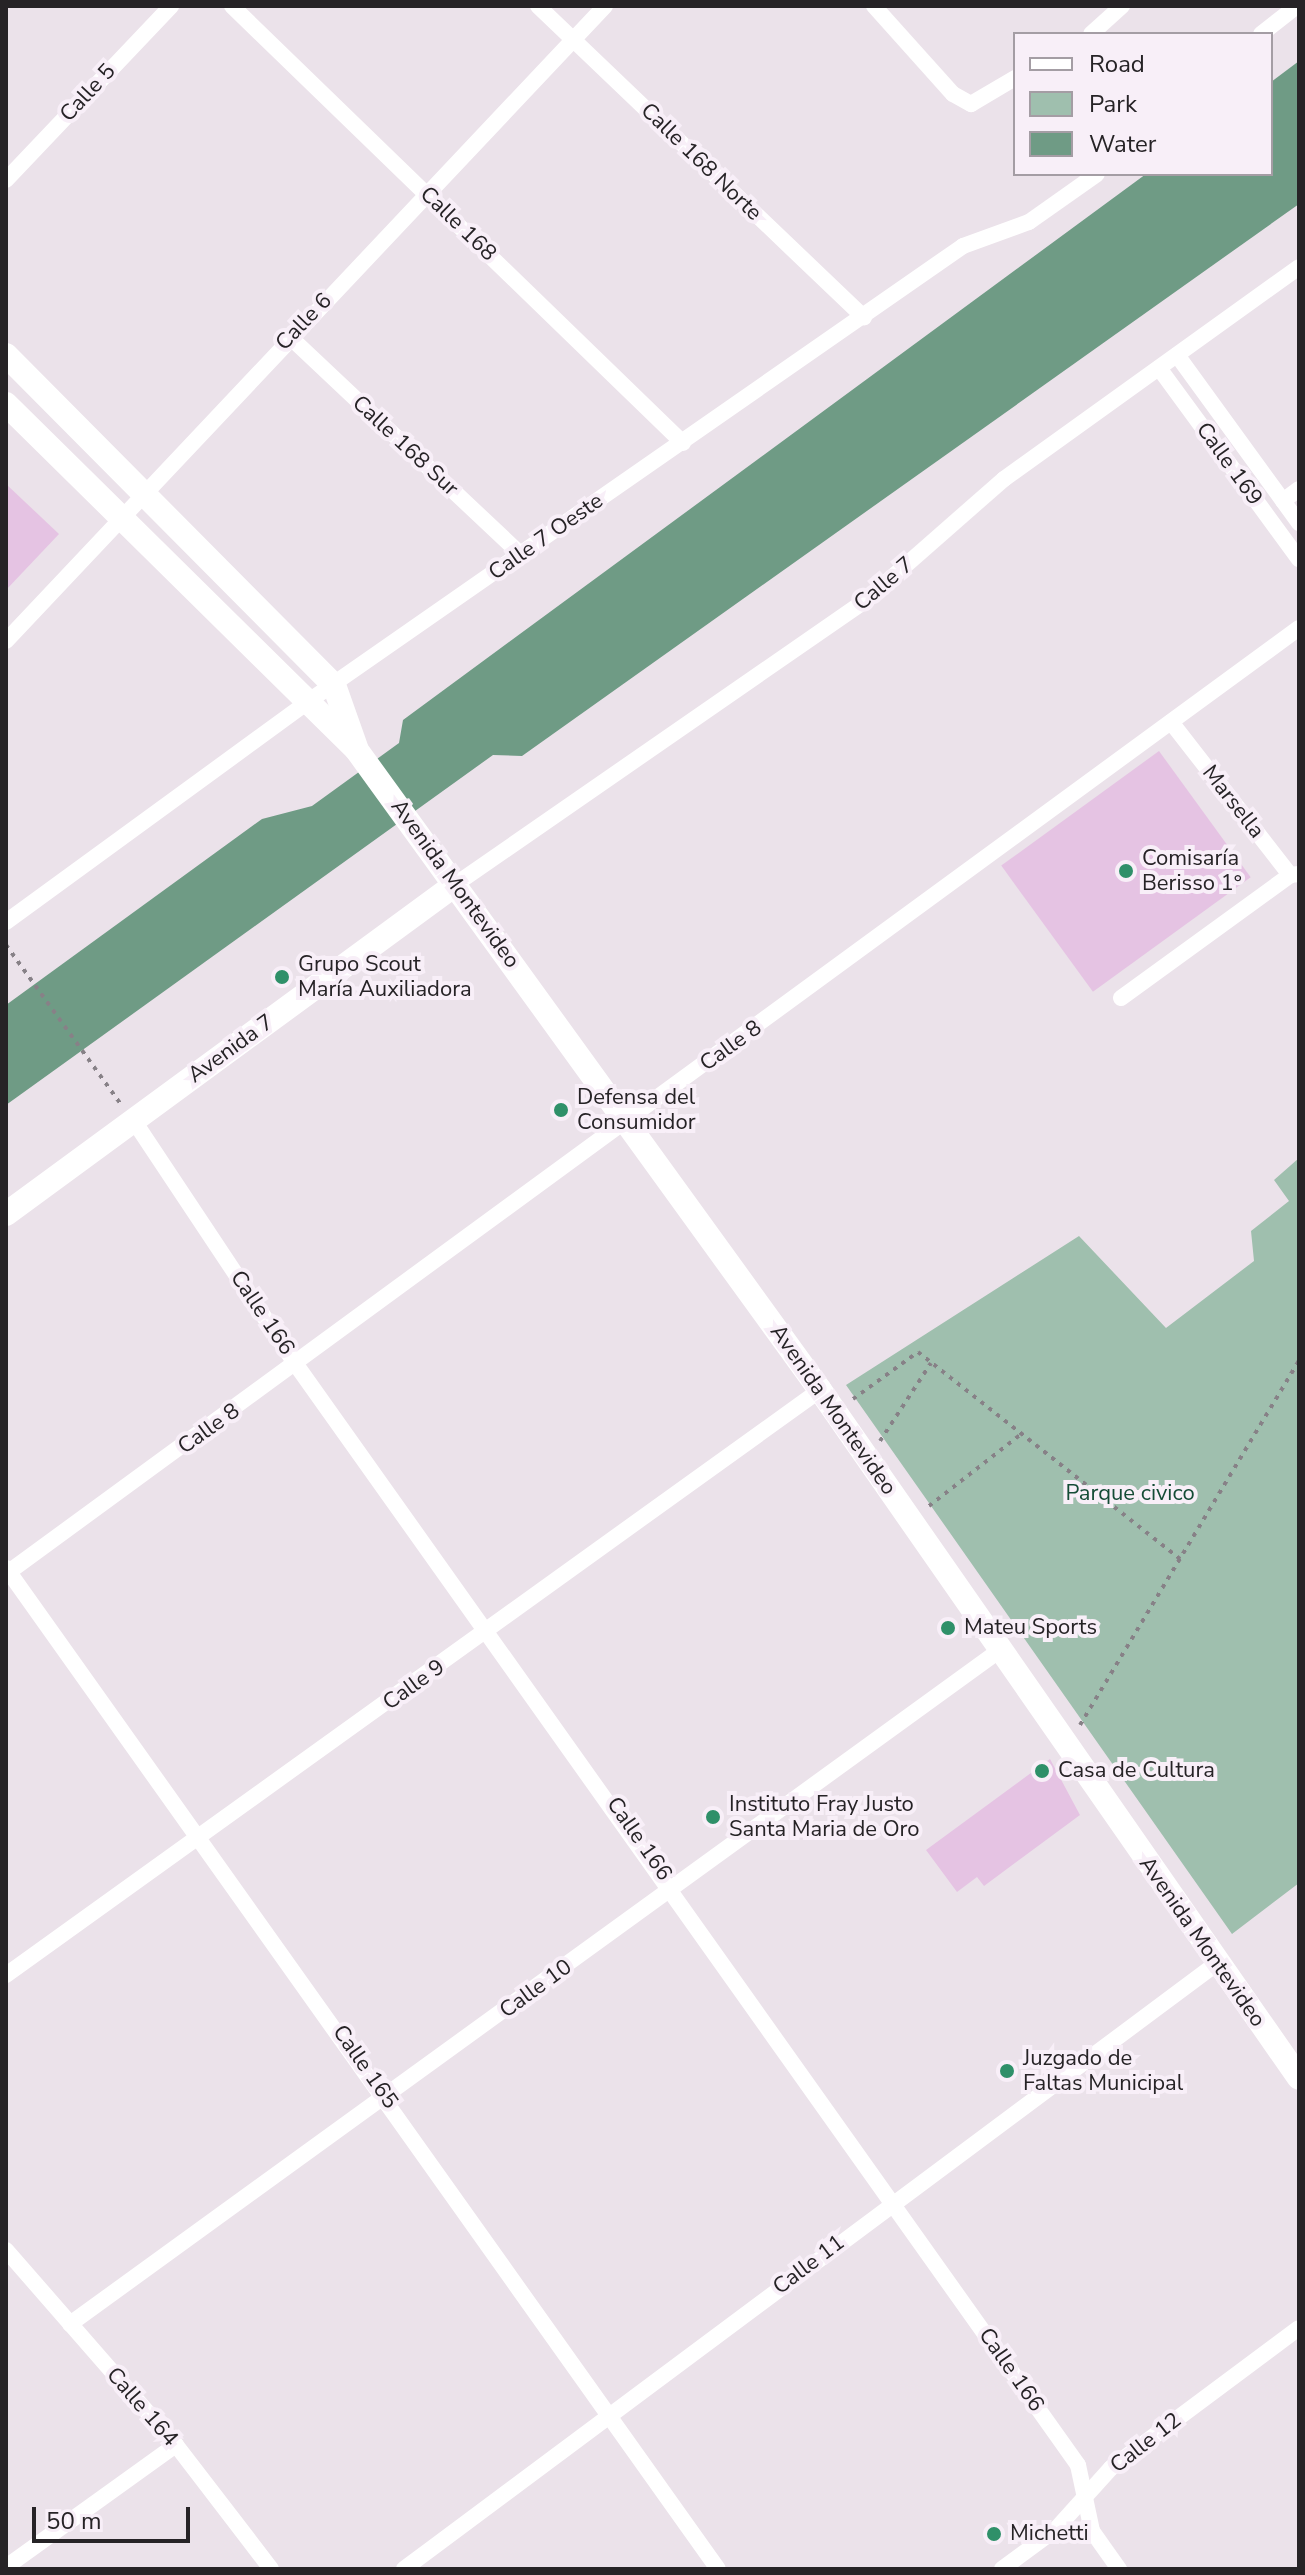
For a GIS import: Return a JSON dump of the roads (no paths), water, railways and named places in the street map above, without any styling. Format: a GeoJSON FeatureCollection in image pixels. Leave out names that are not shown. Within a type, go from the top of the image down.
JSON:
{"type":"FeatureCollection","features":[{"type":"Feature","properties":{"kind":"main road","name":"Avenida Montevideo"},"geometry":{"type":"LineString","coordinates":[[6,355],[144,490],[334,685],[356,749]]}},
{"type":"Feature","properties":{"kind":"main road","name":"Avenida Montevideo"},"geometry":{"type":"LineString","coordinates":[[6,404],[123,515],[306,703],[356,749],[629,1121],[820,1390],[1216,1964],[1299,2078]]}},
{"type":"Feature","properties":{"kind":"main road","name":"Avenida 7"},"geometry":{"type":"LineString","coordinates":[[6,1214],[456,884]]}},
{"type":"Feature","properties":{"kind":"street","name":"Calle 5"},"geometry":{"type":"LineString","coordinates":[[6,180],[171,6]]}},
{"type":"Feature","properties":{"kind":"street","name":"Calle 168"},"geometry":{"type":"LineString","coordinates":[[232,6],[683,443]]}},
{"type":"Feature","properties":{"kind":"street","name":"Calle 168 Norte"},"geometry":{"type":"LineString","coordinates":[[538,6],[864,318]]}},
{"type":"Feature","properties":{"kind":"street","name":"Calle 6"},"geometry":{"type":"LineString","coordinates":[[6,641],[144,490],[605,6]]}},
{"type":"Feature","properties":{"kind":"street"},"geometry":{"type":"LineString","coordinates":[[874,6],[953,94],[971,104],[1013,79]]}},
{"type":"Feature","properties":{"kind":"street"},"geometry":{"type":"LineString","coordinates":[[1093,32],[1122,6]]}},
{"type":"Feature","properties":{"kind":"street"},"geometry":{"type":"LineString","coordinates":[[1264,32],[1297,6]]}},
{"type":"Feature","properties":{"kind":"street","name":"Calle 7 Oeste"},"geometry":{"type":"LineString","coordinates":[[6,922],[306,703],[864,318],[963,246],[1029,222],[1094,176]]}},
{"type":"Feature","properties":{"kind":"street","name":"Calle 7"},"geometry":{"type":"LineString","coordinates":[[456,884],[865,601],[1004,479],[1299,267]]}},
{"type":"Feature","properties":{"kind":"street","name":"Calle 168 Sur"},"geometry":{"type":"LineString","coordinates":[[290,337],[520,554]]}},
{"type":"Feature","properties":{"kind":"street","name":"Calle 169"},"geometry":{"type":"LineString","coordinates":[[1177,355],[1299,523]]}},
{"type":"Feature","properties":{"kind":"street","name":"Calle 169"},"geometry":{"type":"LineString","coordinates":[[1159,368],[1299,559]]}},
{"type":"Feature","properties":{"kind":"street"},"geometry":{"type":"LineString","coordinates":[[1283,501],[1299,489]]}},
{"type":"Feature","properties":{"kind":"street","name":"Calle 8"},"geometry":{"type":"LineString","coordinates":[[7,1572],[297,1366],[1299,628]]}},
{"type":"Feature","properties":{"kind":"street","name":"Marsella"},"geometry":{"type":"LineString","coordinates":[[1171,722],[1295,875]]}},
{"type":"Feature","properties":{"kind":"street"},"geometry":{"type":"LineString","coordinates":[[1121,998],[1295,875]]}},
{"type":"Feature","properties":{"kind":"street","name":"Calle 166"},"geometry":{"type":"LineString","coordinates":[[134,1121],[297,1366],[491,1630],[1078,2465],[1092,2531],[1119,2569]]}},
{"type":"Feature","properties":{"kind":"street","name":"Calle 9"},"geometry":{"type":"LineString","coordinates":[[6,1975],[202,1838],[820,1390]]}},
{"type":"Feature","properties":{"kind":"street","name":"Calle 165"},"geometry":{"type":"LineString","coordinates":[[7,1572],[202,1838],[718,2569]]}},
{"type":"Feature","properties":{"kind":"street","name":"Calle 10"},"geometry":{"type":"LineString","coordinates":[[70,2324],[1000,1650]]}},
{"type":"Feature","properties":{"kind":"street","name":"Calle 11"},"geometry":{"type":"LineString","coordinates":[[404,2569],[1216,1964]]}},
{"type":"Feature","properties":{"kind":"street","name":"Calle 164"},"geometry":{"type":"LineString","coordinates":[[6,2250],[176,2445],[271,2569]]}},
{"type":"Feature","properties":{"kind":"street","name":"Calle 12"},"geometry":{"type":"LineString","coordinates":[[1002,2569],[1085,2497],[1111,2468],[1299,2328]]}},
{"type":"Feature","properties":{"kind":"street"},"geometry":{"type":"LineString","coordinates":[[6,2567],[176,2445]]}},
{"type":"Feature","properties":{"kind":"water"},"geometry":{"type":"Polygon","coordinates":[[[1299,61],[1299,204],[522,756],[493,755],[6,1105],[6,1005],[262,819],[312,806],[399,743],[403,720],[1143,176],[1273,176],[1273,80],[1299,61]]]}},
{"type":"Feature","properties":{"kind":"place","name":"Comisaría Berisso 1°"},"geometry":{"type":"Point","coordinates":[1126,871]}},
{"type":"Feature","properties":{"kind":"place","name":"Grupo Scout María Auxiliadora"},"geometry":{"type":"Point","coordinates":[282,977]}},
{"type":"Feature","properties":{"kind":"place","name":"Defensa del Consumidor"},"geometry":{"type":"Point","coordinates":[561,1110]}},
{"type":"Feature","properties":{"kind":"place","name":"Mateu Sports"},"geometry":{"type":"Point","coordinates":[948,1628]}},
{"type":"Feature","properties":{"kind":"place","name":"Casa de Cultura"},"geometry":{"type":"Point","coordinates":[1042,1771]}},
{"type":"Feature","properties":{"kind":"place","name":"Instituto Fray Justo Santa Maria de Oro"},"geometry":{"type":"Point","coordinates":[713,1817]}},
{"type":"Feature","properties":{"kind":"place","name":"Juzgado de Faltas Municipal"},"geometry":{"type":"Point","coordinates":[1007,2071]}},
{"type":"Feature","properties":{"kind":"place","name":"Michetti"},"geometry":{"type":"Point","coordinates":[994,2534]}},
{"type":"Feature","properties":{"kind":"park label","name":"Parque civico"},"geometry":{"type":"Point","coordinates":[1130,1494]}}]}
